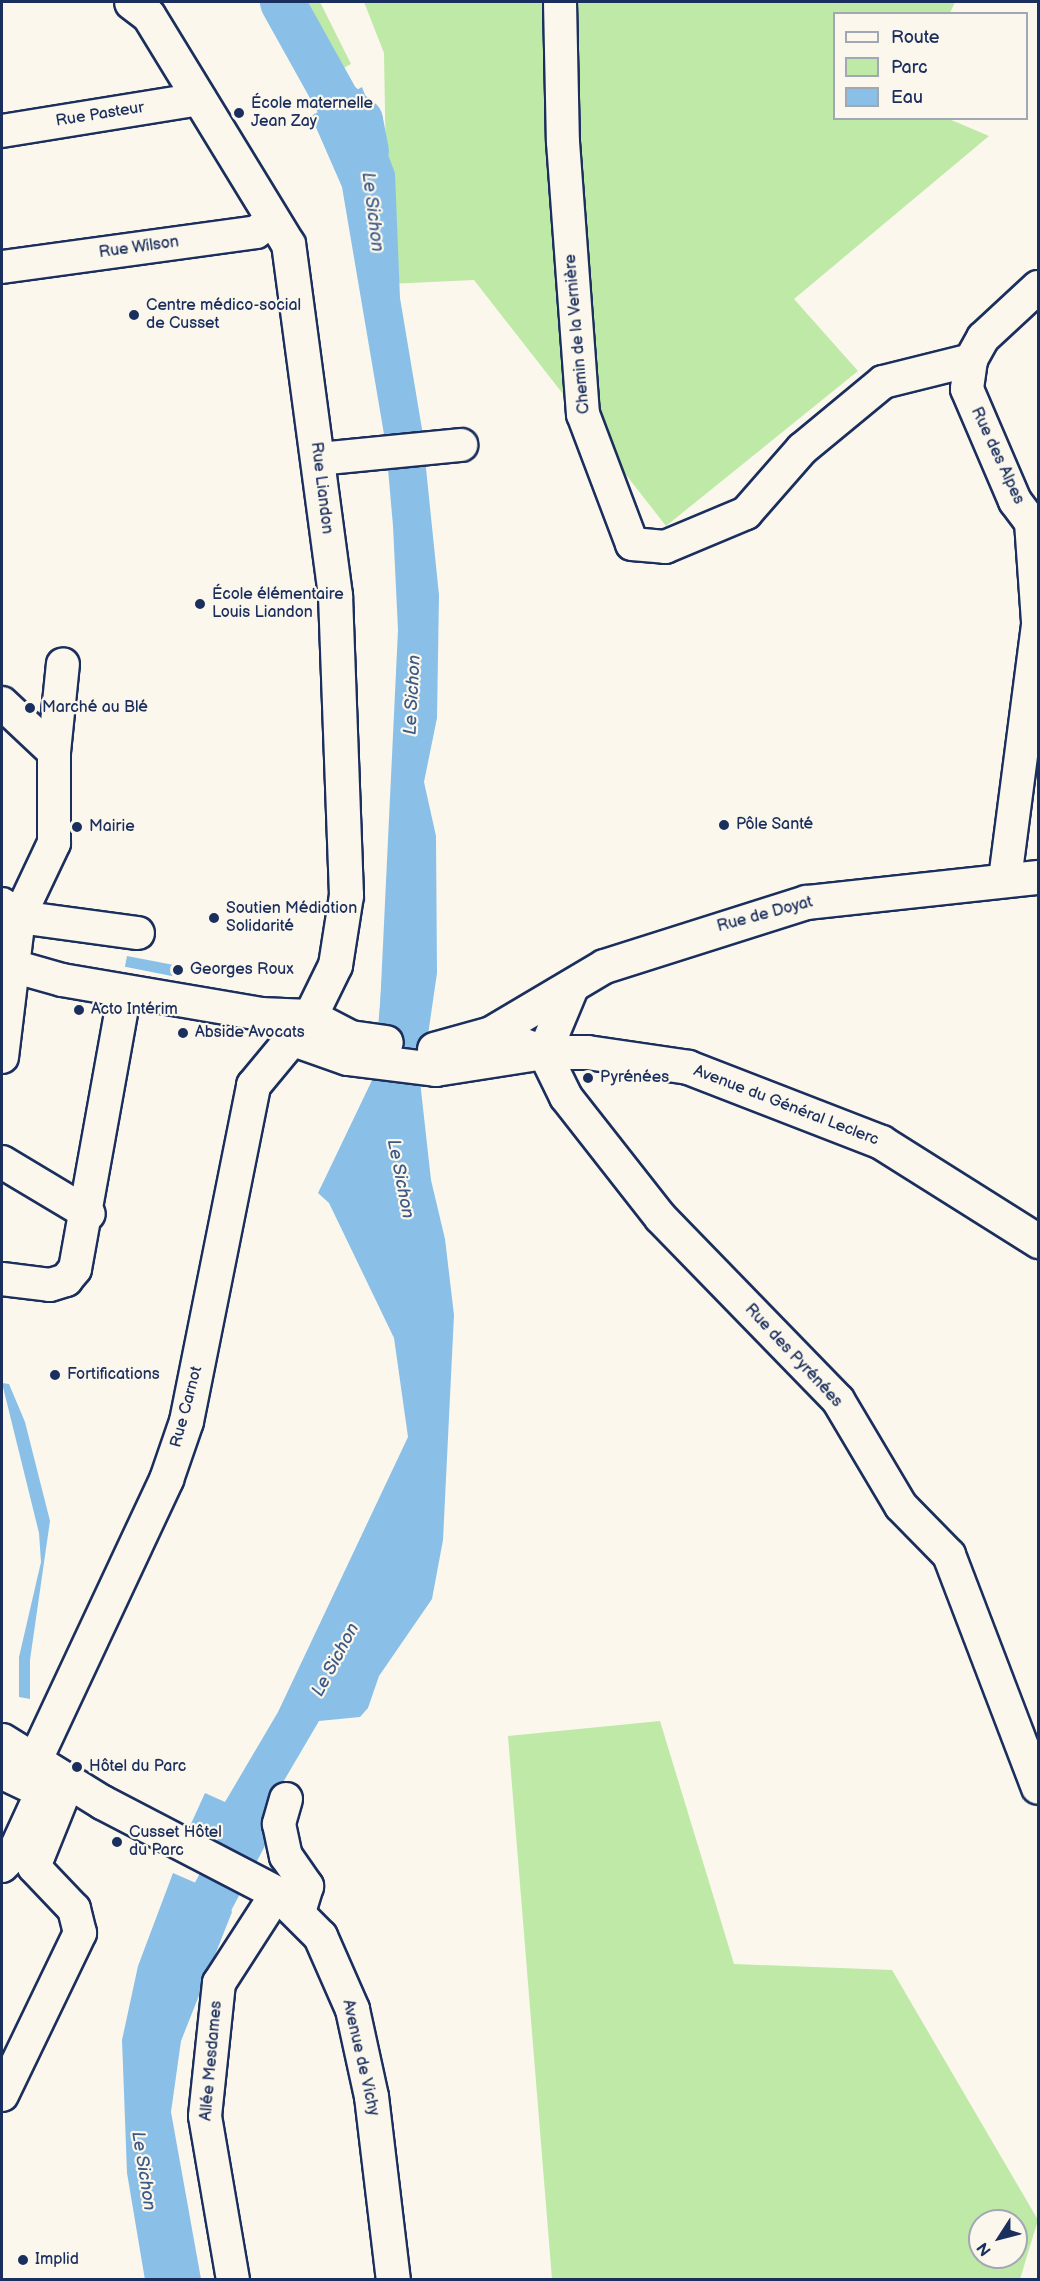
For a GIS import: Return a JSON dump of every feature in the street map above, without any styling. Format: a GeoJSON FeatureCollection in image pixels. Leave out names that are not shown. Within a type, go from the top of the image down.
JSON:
{"type":"FeatureCollection","features":[{"type":"Feature","properties":{"kind":"main road","name":"Rue Liandon"},"geometry":{"type":"LineString","coordinates":[[131,2],[148,15],[288,244],[336,607],[346,895],[335,965],[301,1028]]}},
{"type":"Feature","properties":{"kind":"main road","name":"Rue de Doyat"},"geometry":{"type":"LineString","coordinates":[[438,1060],[491,1033],[614,963],[806,902],[1038,877]]}},
{"type":"Feature","properties":{"kind":"main road"},"geometry":{"type":"LineString","coordinates":[[544,1052],[571,987]]}},
{"type":"Feature","properties":{"kind":"main road"},"geometry":{"type":"LineString","coordinates":[[301,1028],[348,1048],[438,1060]]}},
{"type":"Feature","properties":{"kind":"main road","name":"Rue Carnot"},"geometry":{"type":"LineString","coordinates":[[46,1785],[166,1479],[186,1421],[253,1085],[301,1028]]}},
{"type":"Feature","properties":{"kind":"main road","name":"Avenue du Général Leclerc"},"geometry":{"type":"LineString","coordinates":[[438,1060],[544,1052],[638,1056],[699,1071],[881,1142],[1038,1240]]}},
{"type":"Feature","properties":{"kind":"main road"},"geometry":{"type":"LineString","coordinates":[[2,1740],[46,1785]]}},
{"type":"Feature","properties":{"kind":"main road"},"geometry":{"type":"LineString","coordinates":[[2,1772],[46,1785]]}},
{"type":"Feature","properties":{"kind":"main road","name":"Avenue de Vichy"},"geometry":{"type":"LineString","coordinates":[[46,1785],[102,1802],[183,1846],[246,1875],[288,1902],[320,1936],[352,2009],[371,2096],[393,2280]]}},
{"type":"Feature","properties":{"kind":"main road","name":"Avenue de Vichy"},"geometry":{"type":"LineString","coordinates":[[46,1785],[123,1828],[183,1846]]}},
{"type":"Feature","properties":{"kind":"street","name":"Chemin de la Vernière"},"geometry":{"type":"LineString","coordinates":[[560,2],[563,142],[584,414],[632,544],[665,548],[746,513],[802,449],[884,382],[971,360]]}},
{"type":"Feature","properties":{"kind":"street","name":"Rue Pasteur"},"geometry":{"type":"LineString","coordinates":[[2,131],[199,99]]}},
{"type":"Feature","properties":{"kind":"street","name":"Rue Wilson"},"geometry":{"type":"LineString","coordinates":[[2,267],[256,232],[273,220]]}},
{"type":"Feature","properties":{"kind":"street"},"geometry":{"type":"LineString","coordinates":[[971,360],[983,338],[1038,287]]}},
{"type":"Feature","properties":{"kind":"street","name":"Rue des Alpes"},"geometry":{"type":"LineString","coordinates":[[971,360],[967,389],[976,419],[1015,501],[1035,522],[1038,622],[1005,879]]}},
{"type":"Feature","properties":{"kind":"street"},"geometry":{"type":"LineString","coordinates":[[318,459],[461,445]]}},
{"type":"Feature","properties":{"kind":"street"},"geometry":{"type":"LineString","coordinates":[[2,1057],[10,910],[54,843],[54,752],[63,664]]}},
{"type":"Feature","properties":{"kind":"street"},"geometry":{"type":"LineString","coordinates":[[2,703],[54,752]]}},
{"type":"Feature","properties":{"kind":"street"},"geometry":{"type":"LineString","coordinates":[[10,910],[138,933]]}},
{"type":"Feature","properties":{"kind":"street"},"geometry":{"type":"LineString","coordinates":[[7,965],[125,991],[260,1014],[301,1028]]}},
{"type":"Feature","properties":{"kind":"street"},"geometry":{"type":"LineString","coordinates":[[2,1279],[50,1285],[66,1280],[75,1269],[89,1214],[125,991]]}},
{"type":"Feature","properties":{"kind":"street"},"geometry":{"type":"LineString","coordinates":[[491,1033],[544,1052]]}},
{"type":"Feature","properties":{"kind":"street","name":"Rue des Pyrénées"},"geometry":{"type":"LineString","coordinates":[[544,1052],[566,1096],[662,1218],[838,1400],[901,1506],[949,1555],[1038,1788]]}},
{"type":"Feature","properties":{"kind":"street"},"geometry":{"type":"LineString","coordinates":[[2,1162],[89,1214]]}},
{"type":"Feature","properties":{"kind":"street"},"geometry":{"type":"LineString","coordinates":[[2,2095],[80,1933],[74,1909],[16,1863],[46,1785]]}},
{"type":"Feature","properties":{"kind":"street"},"geometry":{"type":"LineString","coordinates":[[285,1799],[279,1824],[286,1856],[307,1887],[288,1902]]}},
{"type":"Feature","properties":{"kind":"street","name":"Allée Mesdames"},"geometry":{"type":"LineString","coordinates":[[233,2280],[205,2116],[219,1983],[288,1902]]}},
{"type":"Feature","properties":{"kind":"green space"},"geometry":{"type":"Polygon","coordinates":[[[301,2],[320,2],[351,64],[312,85],[305,85],[267,21],[301,2]]]}},
{"type":"Feature","properties":{"kind":"green space"},"geometry":{"type":"Polygon","coordinates":[[[364,2],[955,2],[950,12],[833,12],[833,120],[951,120],[989,136],[794,299],[858,371],[666,526],[474,280],[388,284],[384,53],[364,2]]]}},
{"type":"Feature","properties":{"kind":"green space"},"geometry":{"type":"Polygon","coordinates":[[[660,1721],[734,1964],[892,1970],[1038,2220],[1028,2253],[1028,2209],[968,2209],[968,2269],[1023,2269],[1020,2279],[552,2279],[508,1736],[660,1721]]]}},
{"type":"Feature","properties":{"kind":"water"},"geometry":{"type":"Polygon","coordinates":[[[362,87],[395,173],[400,298],[422,429],[439,595],[437,718],[424,782],[436,836],[437,973],[428,1035],[379,1028],[398,630],[393,526],[386,446],[342,187],[311,116],[362,87]]]}},
{"type":"Feature","properties":{"kind":"water"},"geometry":{"type":"Polygon","coordinates":[[[127,956],[175,965],[173,976],[125,967],[127,956]]]}},
{"type":"Feature","properties":{"kind":"water"},"geometry":{"type":"Polygon","coordinates":[[[375,1074],[420,1081],[431,1180],[445,1239],[454,1315],[443,1540],[432,1599],[379,1676],[368,1708],[360,1717],[319,1721],[255,1830],[267,1838],[259,1857],[190,1826],[205,1793],[225,1802],[278,1712],[408,1437],[394,1338],[329,1203],[318,1193],[375,1074]]]}},
{"type":"Feature","properties":{"kind":"water"},"geometry":{"type":"Polygon","coordinates":[[[2,1383],[9,1384],[25,1422],[50,1521],[30,1660],[30,1699],[19,1697],[19,1657],[41,1562],[39,1533],[2,1383]]]}},
{"type":"Feature","properties":{"kind":"water"},"geometry":{"type":"Polygon","coordinates":[[[173,1873],[226,1896],[232,1912],[181,2041],[171,2112],[201,2279],[145,2280],[127,2173],[122,2040],[138,1966],[173,1873]]]}},
{"type":"Feature","properties":{"kind":"pier"},"geometry":{"type":"Polygon","coordinates":[[[190,1826],[206,1833],[259,1857],[205,1836],[190,1826]]]}},
{"type":"Feature","properties":{"kind":"waterway","name":"Le Sichon"},"geometry":{"type":"LineString","coordinates":[[282,2],[337,101],[360,120],[366,150]]}},
{"type":"Feature","properties":{"kind":"waterway","name":"Le Sichon"},"geometry":{"type":"LineString","coordinates":[[394,1100],[405,969]]}},
{"type":"Feature","properties":{"kind":"waterway","name":"Le Sichon"},"geometry":{"type":"LineString","coordinates":[[187,1945],[266,1794]]}},
{"type":"Feature","properties":{"kind":"place","name":"École maternelle Jean Zay"},"geometry":{"type":"Point","coordinates":[239,113]}},
{"type":"Feature","properties":{"kind":"place","name":"Centre médico-social de Cusset"},"geometry":{"type":"Point","coordinates":[134,315]}},
{"type":"Feature","properties":{"kind":"place","name":"École élémentaire Louis Liandon"},"geometry":{"type":"Point","coordinates":[200,604]}},
{"type":"Feature","properties":{"kind":"place","name":"Marché au Blé"},"geometry":{"type":"Point","coordinates":[30,708]}},
{"type":"Feature","properties":{"kind":"place","name":"Pôle Santé"},"geometry":{"type":"Point","coordinates":[724,825]}},
{"type":"Feature","properties":{"kind":"place","name":"Mairie"},"geometry":{"type":"Point","coordinates":[77,827]}},
{"type":"Feature","properties":{"kind":"place","name":"Soutien Médiation Solidarité"},"geometry":{"type":"Point","coordinates":[214,918]}},
{"type":"Feature","properties":{"kind":"place","name":"Georges Roux"},"geometry":{"type":"Point","coordinates":[178,970]}},
{"type":"Feature","properties":{"kind":"place","name":"Acto Intérim"},"geometry":{"type":"Point","coordinates":[79,1010]}},
{"type":"Feature","properties":{"kind":"place","name":"Abside Avocats"},"geometry":{"type":"Point","coordinates":[183,1033]}},
{"type":"Feature","properties":{"kind":"place","name":"Pyrénées"},"geometry":{"type":"Point","coordinates":[588,1078]}},
{"type":"Feature","properties":{"kind":"place","name":"Fortifications"},"geometry":{"type":"Point","coordinates":[55,1375]}},
{"type":"Feature","properties":{"kind":"place","name":"Hôtel du Parc"},"geometry":{"type":"Point","coordinates":[77,1767]}},
{"type":"Feature","properties":{"kind":"place","name":"Cusset Hôtel du Parc"},"geometry":{"type":"Point","coordinates":[117,1842]}},
{"type":"Feature","properties":{"kind":"place","name":"Implid"},"geometry":{"type":"Point","coordinates":[23,2260]}}]}
